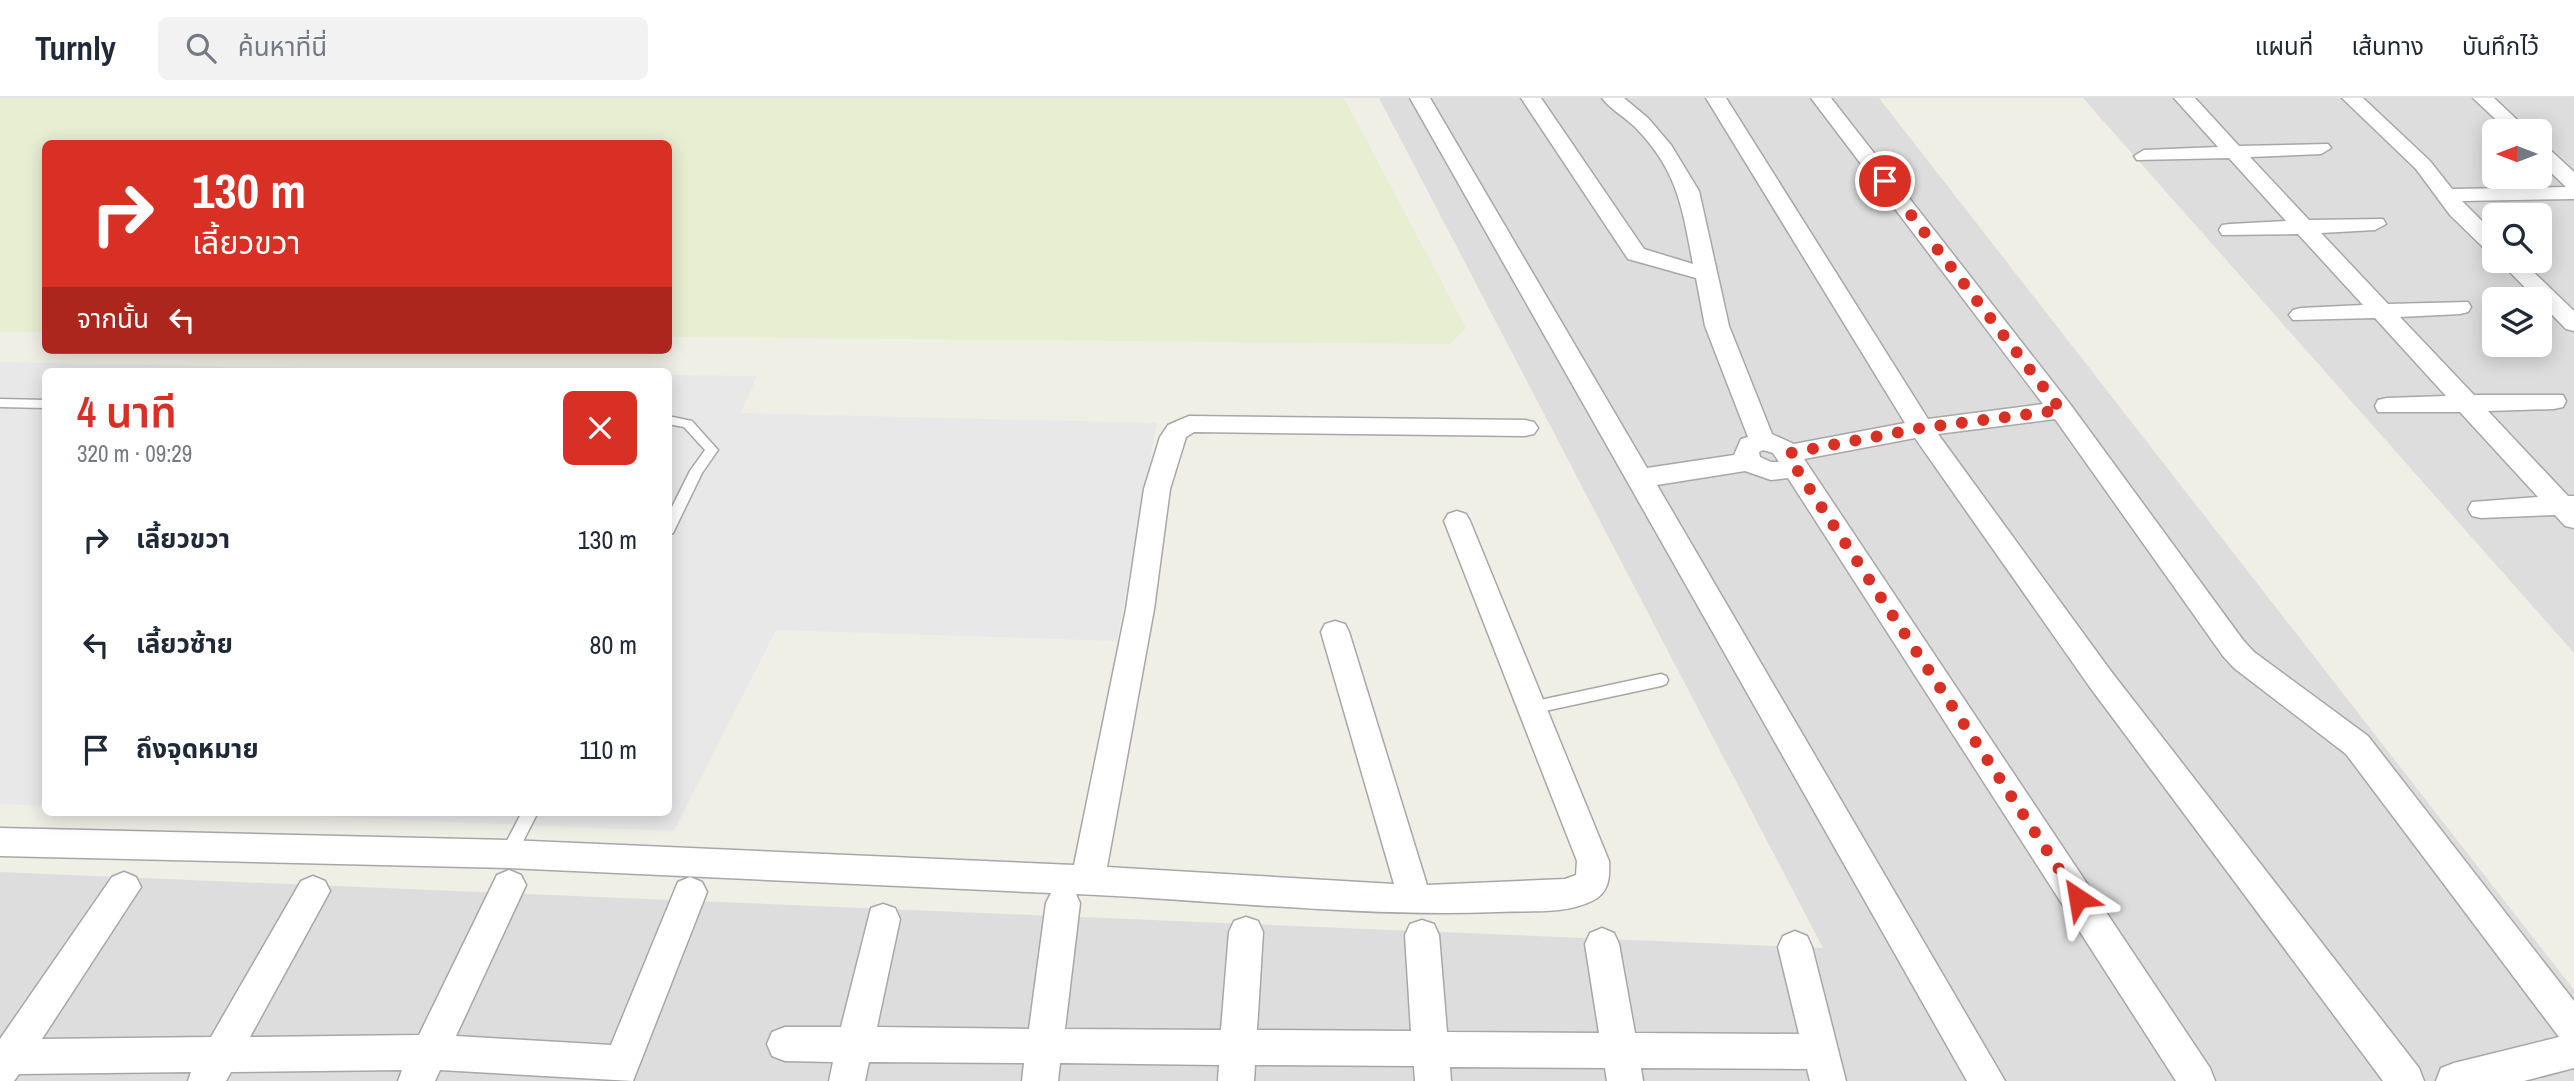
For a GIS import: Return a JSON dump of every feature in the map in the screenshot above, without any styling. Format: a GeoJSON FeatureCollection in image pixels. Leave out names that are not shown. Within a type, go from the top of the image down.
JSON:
{"type":"FeatureCollection","features":[{"type":"Feature","properties":{"kind":"street"},"geometry":{"type":"LineString","coordinates":[[1420,98],[1637,479],[1987,1081]]}},
{"type":"Feature","properties":{"kind":"street"},"geometry":{"type":"LineString","coordinates":[[1531,98],[1636,254],[1659,263],[1704,273]]}},
{"type":"Feature","properties":{"kind":"street"},"geometry":{"type":"LineString","coordinates":[[1612,98],[1641,122],[1678,168],[1695,214],[1704,273],[1717,326],[1755,451]]}},
{"type":"Feature","properties":{"kind":"street"},"geometry":{"type":"LineString","coordinates":[[1716,98],[1921,428],[2098,679],[2406,1081]]}},
{"type":"Feature","properties":{"kind":"street"},"geometry":{"type":"LineString","coordinates":[[1821,98],[2061,410],[2233,648],[2244,660],[2357,745],[2574,1029]]}},
{"type":"Feature","properties":{"kind":"street"},"geometry":{"type":"LineString","coordinates":[[2184,98],[2466,404],[2570,510]]}},
{"type":"Feature","properties":{"kind":"street"},"geometry":{"type":"LineString","coordinates":[[2352,98],[2423,165],[2445,195],[2482,233]]}},
{"type":"Feature","properties":{"kind":"street"},"geometry":{"type":"LineString","coordinates":[[2483,98],[2506,119]]}},
{"type":"Feature","properties":{"kind":"street"},"geometry":{"type":"LineString","coordinates":[[2144,156],[2321,148]]}},
{"type":"Feature","properties":{"kind":"street"},"geometry":{"type":"LineString","coordinates":[[2552,162],[2574,183]]}},
{"type":"Feature","properties":{"kind":"street"},"geometry":{"type":"LineString","coordinates":[[2445,195],[2574,193]]}},
{"type":"Feature","properties":{"kind":"street"},"geometry":{"type":"LineString","coordinates":[[2230,230],[2375,224]]}},
{"type":"Feature","properties":{"kind":"street"},"geometry":{"type":"LineString","coordinates":[[2522,273],[2574,324]]}},
{"type":"Feature","properties":{"kind":"street"},"geometry":{"type":"LineString","coordinates":[[2301,315],[2460,307]]}},
{"type":"Feature","properties":{"kind":"street"},"geometry":{"type":"LineString","coordinates":[[2387,406],[2554,401]]}},
{"type":"Feature","properties":{"kind":"street"},"geometry":{"type":"LineString","coordinates":[[1792,459],[1921,428],[2061,410]]}},
{"type":"Feature","properties":{"kind":"street"},"geometry":{"type":"LineString","coordinates":[[1040,1081],[1044,1045],[1076,891],[1140,609],[1157,489],[1170,443],[1177,431],[1189,424],[1525,428]]}},
{"type":"Feature","properties":{"kind":"street"},"geometry":{"type":"LineString","coordinates":[[1637,479],[1755,451],[1777,443],[1792,459],[2197,1081]]}},
{"type":"Feature","properties":{"kind":"street"},"geometry":{"type":"LineString","coordinates":[[2482,509],[2570,510]]}},
{"type":"Feature","properties":{"kind":"street"},"geometry":{"type":"LineString","coordinates":[[0,842],[509,869],[1076,891],[1415,900],[1565,894],[1582,890],[1593,881],[1593,861],[1457,521]]}},
{"type":"Feature","properties":{"kind":"street"},"geometry":{"type":"LineString","coordinates":[[1335,632],[1415,900]]}},
{"type":"Feature","properties":{"kind":"street"},"geometry":{"type":"LineString","coordinates":[[423,1067],[509,869]]}},
{"type":"Feature","properties":{"kind":"street"},"geometry":{"type":"LineString","coordinates":[[3,1061],[124,887]]}},
{"type":"Feature","properties":{"kind":"street"},"geometry":{"type":"LineString","coordinates":[[213,1068],[313,891]]}},
{"type":"Feature","properties":{"kind":"street"},"geometry":{"type":"LineString","coordinates":[[3,1061],[213,1068],[423,1067],[619,1072],[690,892]]}},
{"type":"Feature","properties":{"kind":"street"},"geometry":{"type":"LineString","coordinates":[[847,1081],[883,919]]}},
{"type":"Feature","properties":{"kind":"street"},"geometry":{"type":"LineString","coordinates":[[1237,1065],[1246,932]]}},
{"type":"Feature","properties":{"kind":"street"},"geometry":{"type":"LineString","coordinates":[[1422,934],[1432,1065]]}},
{"type":"Feature","properties":{"kind":"street"},"geometry":{"type":"LineString","coordinates":[[1601,944],[1622,1065]]}},
{"type":"Feature","properties":{"kind":"street"},"geometry":{"type":"LineString","coordinates":[[785,1044],[1044,1045],[1237,1065],[1824,1066],[1795,947]]}},
{"type":"Feature","properties":{"kind":"street"},"geometry":{"type":"LineString","coordinates":[[2454,1081],[2574,1051]]}},
{"type":"Feature","properties":{"kind":"lane"},"geometry":{"type":"LineString","coordinates":[[0,402],[42,404]]}},
{"type":"Feature","properties":{"kind":"lane"},"geometry":{"type":"LineString","coordinates":[[672,421],[688,424],[712,450],[696,471],[672,522]]}},
{"type":"Feature","properties":{"kind":"lane"},"geometry":{"type":"LineString","coordinates":[[1531,708],[1661,680]]}},
{"type":"Feature","properties":{"kind":"lane"},"geometry":{"type":"LineString","coordinates":[[509,869],[529,816]]}},
{"type":"Feature","properties":{"kind":"shaded area"},"geometry":{"type":"Polygon","coordinates":[[[1379,98],[1879,98],[2574,990],[2574,1081],[0,1081],[0,872],[1823,948],[1379,98]]]}},
{"type":"Feature","properties":{"kind":"shaded area"},"geometry":{"type":"Polygon","coordinates":[[[2083,98],[2574,98],[2574,653],[2083,98]]]}},
{"type":"Feature","properties":{"kind":"shaded area"},"geometry":{"type":"Polygon","coordinates":[[[0,362],[315,368],[42,368],[42,806],[0,804],[0,362]]]}},
{"type":"Feature","properties":{"kind":"shaded area"},"geometry":{"type":"Polygon","coordinates":[[[672,375],[757,376],[741,413],[1157,423],[1117,641],[776,630],[674,831],[301,816],[672,816],[672,375]]]}},
{"type":"Feature","properties":{"kind":"green space"},"geometry":{"type":"Polygon","coordinates":[[[0,98],[1344,98],[1466,328],[1450,344],[672,337],[672,140],[42,140],[42,332],[0,332],[0,98]]]}},
{"type":"Feature","properties":{"kind":"route"},"geometry":{"type":"LineString","coordinates":[[1885,181],[2061,410],[1921,428],[1790,453],[1794,465],[2078,898]]}}]}
